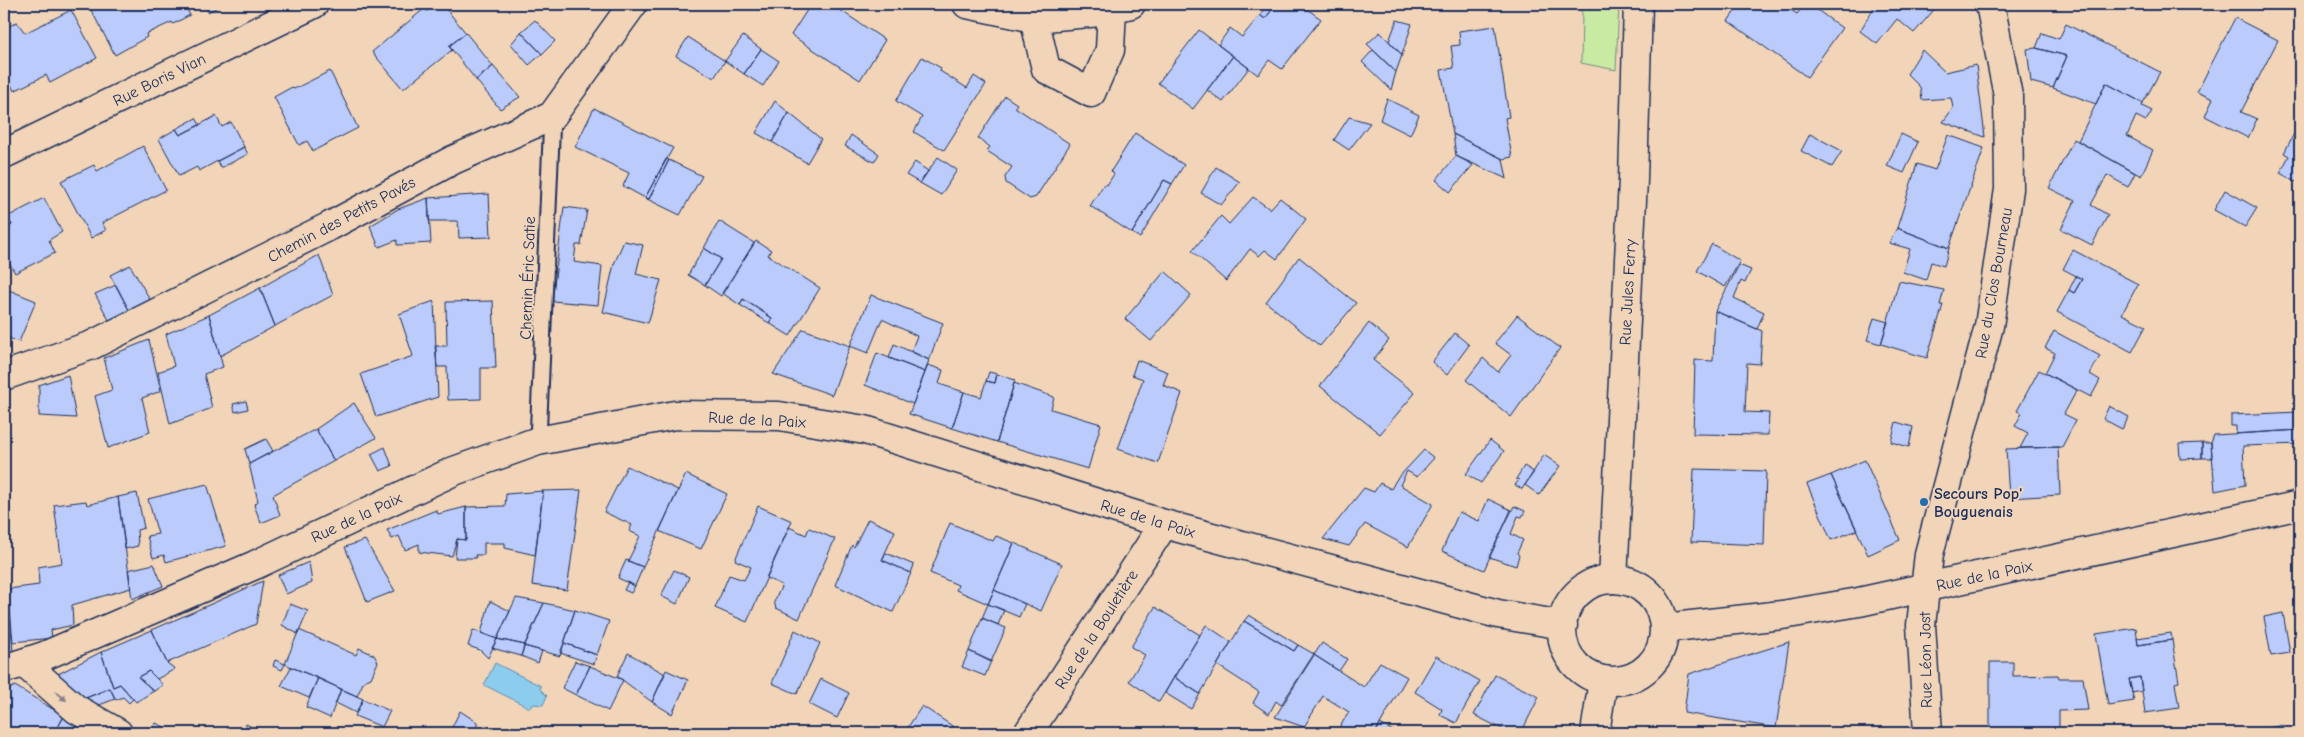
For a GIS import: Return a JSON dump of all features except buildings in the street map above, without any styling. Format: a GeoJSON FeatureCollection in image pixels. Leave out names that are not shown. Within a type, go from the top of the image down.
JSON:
{"type":"FeatureCollection","features":[{"type":"Feature","properties":{"kind":"street","name":"Rue Boris Vian"},"geometry":{"type":"LineString","coordinates":[[4,154],[314,4]]}},
{"type":"Feature","properties":{"kind":"street","name":"Chemin des Petits Pavés"},"geometry":{"type":"LineString","coordinates":[[4,376],[92,345],[330,226],[454,160],[552,116],[633,4]]}},
{"type":"Feature","properties":{"kind":"street"},"geometry":{"type":"LineString","coordinates":[[966,4],[1034,18],[1122,6],[1110,50],[1091,93],[1046,69],[1034,18]]}},
{"type":"Feature","properties":{"kind":"street","name":"Rue Jules Ferry"},"geometry":{"type":"LineString","coordinates":[[1612,579],[1633,164],[1638,4]]}},
{"type":"Feature","properties":{"kind":"street","name":"Rue du Clos Bourneau"},"geometry":{"type":"LineString","coordinates":[[1926,587],[1929,554],[1989,326],[2009,189],[2008,96],[1990,4]]}},
{"type":"Feature","properties":{"kind":"street","name":"Rue de la Paix"},"geometry":{"type":"LineString","coordinates":[[14,666],[255,565],[454,471],[538,441],[675,415],[779,416],[865,430],[1164,524],[1498,614],[1563,625]]}},
{"type":"Feature","properties":{"kind":"street","name":"Rue de la Paix"},"geometry":{"type":"LineString","coordinates":[[1664,628],[1782,615],[1859,602],[2300,505]]}},
{"type":"Feature","properties":{"kind":"street","name":"Rue de la Bouletière"},"geometry":{"type":"LineString","coordinates":[[1028,733],[1164,524]]}},
{"type":"Feature","properties":{"kind":"street"},"geometry":{"type":"LineString","coordinates":[[1612,579],[1627,581],[1643,589],[1659,607],[1664,628],[1662,646],[1655,660],[1648,668],[1626,680],[1604,680],[1588,674],[1573,661],[1565,646],[1563,625],[1567,608],[1580,591],[1594,583],[1612,579]]}},
{"type":"Feature","properties":{"kind":"street","name":"Rue Léon Jost"},"geometry":{"type":"LineString","coordinates":[[1926,587],[1921,625],[1928,733]]}},
{"type":"Feature","properties":{"kind":"street"},"geometry":{"type":"LineString","coordinates":[[14,666],[76,709],[118,733]]}},
{"type":"Feature","properties":{"kind":"street"},"geometry":{"type":"LineString","coordinates":[[1595,733],[1604,680]]}},
{"type":"Feature","properties":{"kind":"lane","name":"Chemin Éric Satie"},"geometry":{"type":"LineString","coordinates":[[538,441],[552,116]]}},
{"type":"Feature","properties":{"kind":"green space"},"geometry":{"type":"Polygon","coordinates":[[[1575,4],[1619,4],[1616,70],[1581,63],[1582,12],[1575,4]]]}},
{"type":"Feature","properties":{"kind":"water"},"geometry":{"type":"Polygon","coordinates":[[[495,663],[541,686],[540,689],[547,696],[543,705],[533,704],[530,708],[484,685],[495,663]]]}},
{"type":"Feature","properties":{"kind":"place","name":"Secours Pop' Bouguenais"},"geometry":{"type":"Point","coordinates":[1924,502]}}]}
